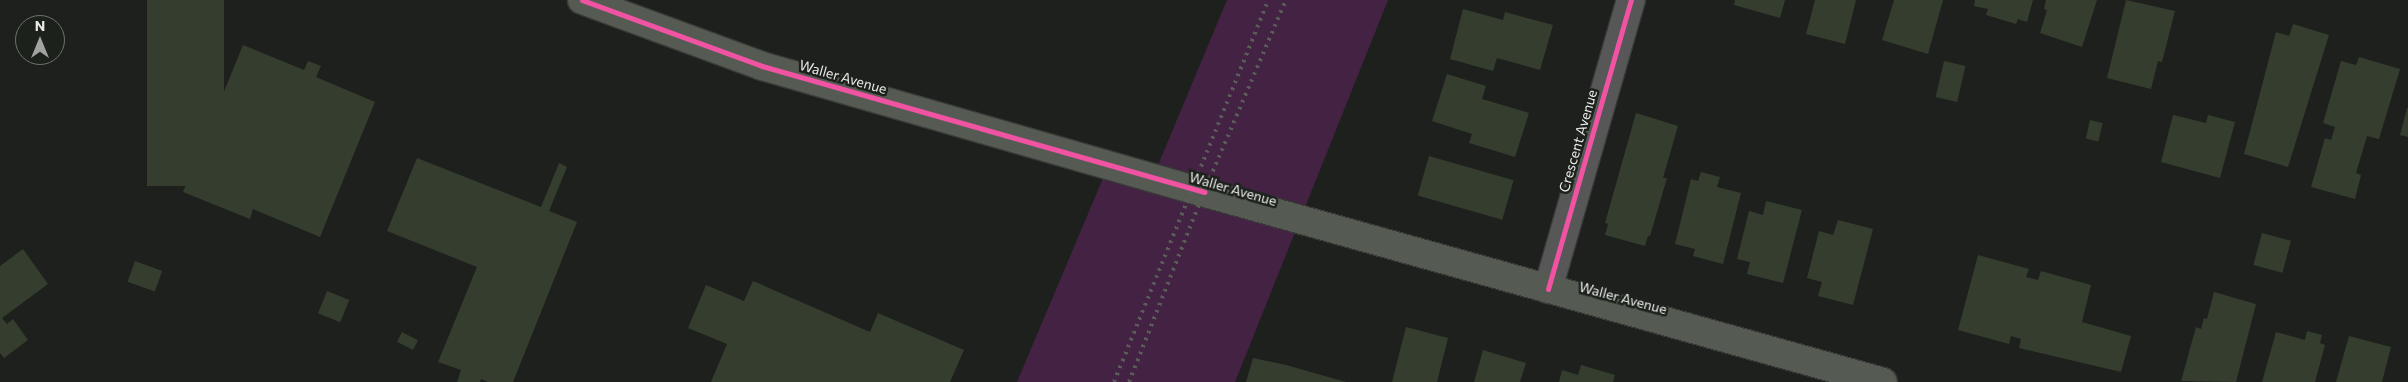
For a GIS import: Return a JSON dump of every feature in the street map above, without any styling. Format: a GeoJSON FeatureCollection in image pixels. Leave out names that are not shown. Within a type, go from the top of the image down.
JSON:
{"type":"FeatureCollection","features":[{"type":"Feature","properties":{"kind":"main road","name":"Waller Avenue"},"geometry":{"type":"LineString","coordinates":[[582,0],[762,66],[1883,382]]}},
{"type":"Feature","properties":{"kind":"street","name":"Crescent Avenue"},"geometry":{"type":"LineString","coordinates":[[1548,289],[1631,0]]}},
{"type":"Feature","properties":{"kind":"shaded area"},"geometry":{"type":"Polygon","coordinates":[[[1227,0],[1388,0],[1235,382],[1017,382],[1109,164],[1153,177],[1227,0]]]}},
{"type":"Feature","properties":{"kind":"building"},"geometry":{"type":"Polygon","coordinates":[[[147,0],[224,0],[224,186],[147,186],[147,0]]]}},
{"type":"Feature","properties":{"kind":"building"},"geometry":{"type":"Polygon","coordinates":[[[1735,0],[1785,0],[1780,18],[1734,5],[1735,0]]]}},
{"type":"Feature","properties":{"kind":"building"},"geometry":{"type":"Polygon","coordinates":[[[1815,0],[1856,0],[1845,44],[1806,34],[1815,0]]]}},
{"type":"Feature","properties":{"kind":"building"},"geometry":{"type":"Polygon","coordinates":[[[1894,0],[1943,0],[1928,54],[1882,40],[1894,0]]]}},
{"type":"Feature","properties":{"kind":"building"},"geometry":{"type":"Polygon","coordinates":[[[1975,0],[2033,0],[2027,22],[2018,19],[2016,24],[1986,15],[1988,9],[1974,6],[1975,0]]]}},
{"type":"Feature","properties":{"kind":"building"},"geometry":{"type":"Polygon","coordinates":[[[2046,0],[2097,0],[2082,47],[2040,33],[2047,10],[2044,9],[2046,0]]]}},
{"type":"Feature","properties":{"kind":"building"},"geometry":{"type":"Polygon","coordinates":[[[2126,0],[2175,11],[2162,62],[2158,61],[2151,89],[2107,78],[2126,0]]]}},
{"type":"Feature","properties":{"kind":"building"},"geometry":{"type":"Polygon","coordinates":[[[1463,9],[1503,20],[1505,12],[1553,25],[1540,70],[1497,58],[1493,71],[1450,59],[1463,9]]]}},
{"type":"Feature","properties":{"kind":"building"},"geometry":{"type":"Polygon","coordinates":[[[2293,24],[2329,35],[2288,167],[2244,154],[2276,32],[2289,36],[2293,24]]]}},
{"type":"Feature","properties":{"kind":"building"},"geometry":{"type":"Polygon","coordinates":[[[243,45],[304,70],[308,61],[321,66],[316,77],[375,102],[320,237],[253,209],[250,219],[183,192],[243,45]]]}},
{"type":"Feature","properties":{"kind":"building"},"geometry":{"type":"Polygon","coordinates":[[[2359,57],[2400,69],[2379,139],[2367,136],[2356,173],[2361,175],[2355,199],[2311,187],[2325,138],[2331,140],[2335,127],[2323,123],[2341,61],[2356,65],[2359,57]]]}},
{"type":"Feature","properties":{"kind":"building"},"geometry":{"type":"Polygon","coordinates":[[[1944,61],[1965,66],[1957,102],[1936,97],[1944,61]]]}},
{"type":"Feature","properties":{"kind":"building"},"geometry":{"type":"Polygon","coordinates":[[[1447,74],[1486,86],[1482,99],[1529,113],[1515,157],[1469,143],[1472,134],[1432,121],[1447,74]]]}},
{"type":"Feature","properties":{"kind":"building"},"geometry":{"type":"Polygon","coordinates":[[[2408,108],[2408,137],[2400,135],[2408,108]]]}},
{"type":"Feature","properties":{"kind":"building"},"geometry":{"type":"Polygon","coordinates":[[[1636,113],[1678,126],[1663,178],[1667,178],[1650,236],[1648,236],[1645,246],[1605,235],[1608,224],[1605,223],[1636,113]]]}},
{"type":"Feature","properties":{"kind":"building"},"geometry":{"type":"Polygon","coordinates":[[[2173,115],[2206,123],[2208,115],[2235,122],[2220,178],[2161,162],[2173,115]]]}},
{"type":"Feature","properties":{"kind":"building"},"geometry":{"type":"Polygon","coordinates":[[[2090,120],[2103,123],[2098,141],[2086,139],[2090,120]]]}},
{"type":"Feature","properties":{"kind":"building"},"geometry":{"type":"Polygon","coordinates":[[[1429,156],[1514,180],[1502,220],[1418,195],[1429,156]]]}},
{"type":"Feature","properties":{"kind":"building"},"geometry":{"type":"Polygon","coordinates":[[[417,158],[541,207],[559,163],[567,167],[549,211],[577,222],[513,382],[488,382],[481,379],[480,382],[457,382],[461,370],[438,362],[477,267],[387,231],[417,158]]]}},
{"type":"Feature","properties":{"kind":"building"},"geometry":{"type":"Polygon","coordinates":[[[1701,172],[1720,177],[1717,187],[1741,193],[1723,264],[1693,256],[1695,249],[1675,244],[1691,179],[1698,181],[1701,172]]]}},
{"type":"Feature","properties":{"kind":"building"},"geometry":{"type":"Polygon","coordinates":[[[1766,201],[1802,210],[1783,283],[1747,274],[1750,262],[1737,259],[1749,211],[1763,215],[1766,201]]]}},
{"type":"Feature","properties":{"kind":"building"},"geometry":{"type":"Polygon","coordinates":[[[1838,220],[1873,229],[1853,305],[1818,296],[1822,282],[1807,278],[1819,231],[1833,235],[1838,220]]]}},
{"type":"Feature","properties":{"kind":"building"},"geometry":{"type":"Polygon","coordinates":[[[2262,233],[2291,241],[2282,273],[2253,265],[2262,233]]]}},
{"type":"Feature","properties":{"kind":"building"},"geometry":{"type":"Polygon","coordinates":[[[23,249],[48,284],[2,318],[7,324],[13,319],[28,340],[4,358],[0,353],[0,266],[23,249]]]}},
{"type":"Feature","properties":{"kind":"building"},"geometry":{"type":"Polygon","coordinates":[[[1978,255],[2029,269],[2026,277],[2038,280],[2041,271],[2091,285],[2082,322],[2131,336],[2121,372],[2019,348],[2021,339],[2011,336],[2009,344],[1958,330],[1978,255]]]}},
{"type":"Feature","properties":{"kind":"building"},"geometry":{"type":"Polygon","coordinates":[[[135,261],[162,271],[155,292],[127,282],[135,261]]]}},
{"type":"Feature","properties":{"kind":"building"},"geometry":{"type":"Polygon","coordinates":[[[753,281],[870,332],[878,313],[964,350],[950,382],[711,382],[727,344],[688,328],[706,285],[744,301],[753,281]]]}},
{"type":"Feature","properties":{"kind":"building"},"geometry":{"type":"Polygon","coordinates":[[[327,291],[349,300],[340,322],[318,313],[327,291]]]}},
{"type":"Feature","properties":{"kind":"building"},"geometry":{"type":"Polygon","coordinates":[[[2214,292],[2256,304],[2236,382],[2181,381],[2196,327],[2201,329],[2204,318],[2207,319],[2214,292]]]}},
{"type":"Feature","properties":{"kind":"building"},"geometry":{"type":"Polygon","coordinates":[[[1406,327],[1448,338],[1437,382],[1392,382],[1406,327]]]}},
{"type":"Feature","properties":{"kind":"building"},"geometry":{"type":"Polygon","coordinates":[[[2307,331],[2322,335],[2320,343],[2325,345],[2315,382],[2262,382],[2276,332],[2305,340],[2307,331]]]}},
{"type":"Feature","properties":{"kind":"building"},"geometry":{"type":"Polygon","coordinates":[[[402,332],[418,340],[413,350],[397,342],[402,332]]]}},
{"type":"Feature","properties":{"kind":"building"},"geometry":{"type":"Polygon","coordinates":[[[2349,336],[2391,347],[2382,382],[2336,382],[2349,336]]]}},
{"type":"Feature","properties":{"kind":"building"},"geometry":{"type":"Polygon","coordinates":[[[1483,350],[1526,363],[1520,382],[1474,382],[1483,350]]]}},
{"type":"Feature","properties":{"kind":"building"},"geometry":{"type":"Polygon","coordinates":[[[1253,358],[1286,365],[1346,382],[1246,382],[1253,358]]]}},
{"type":"Feature","properties":{"kind":"building"},"geometry":{"type":"Polygon","coordinates":[[[1581,365],[1615,375],[1613,382],[1559,382],[1562,370],[1578,375],[1581,365]]]}},
{"type":"Feature","properties":{"kind":"railway"},"geometry":{"type":"LineString","coordinates":[[1114,382],[1268,0]]}},
{"type":"Feature","properties":{"kind":"railway"},"geometry":{"type":"LineString","coordinates":[[1129,382],[1204,192],[1286,0]]}},
{"type":"Feature","properties":{"kind":"cycle path"},"geometry":{"type":"LineString","coordinates":[[582,0],[762,66],[1204,192]]}},
{"type":"Feature","properties":{"kind":"cycle path"},"geometry":{"type":"LineString","coordinates":[[1548,289],[1631,0]]}}]}
